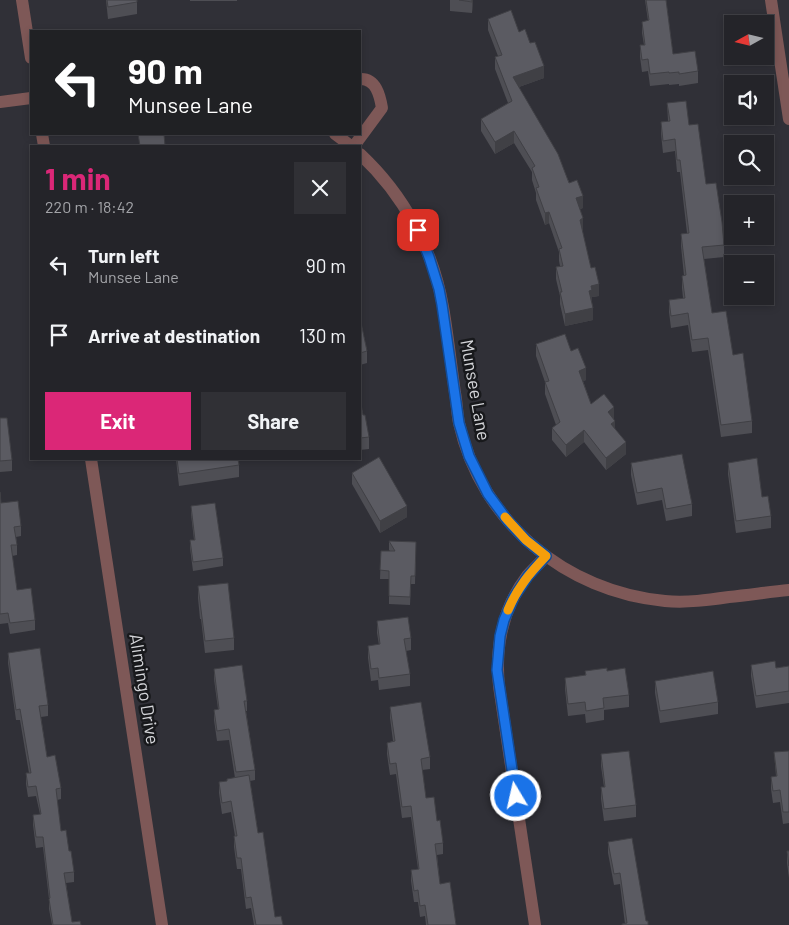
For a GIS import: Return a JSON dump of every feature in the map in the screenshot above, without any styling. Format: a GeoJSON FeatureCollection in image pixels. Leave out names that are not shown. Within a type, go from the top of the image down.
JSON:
{"type":"FeatureCollection","features":[{"type":"Feature","properties":{"kind":"street"},"geometry":{"type":"LineString","coordinates":[[22,0],[30,52]]}},
{"type":"Feature","properties":{"kind":"street"},"geometry":{"type":"LineString","coordinates":[[771,0],[789,119]]}},
{"type":"Feature","properties":{"kind":"street"},"geometry":{"type":"LineString","coordinates":[[354,145],[382,108],[380,95],[374,85],[365,79],[361,79]]}},
{"type":"Feature","properties":{"kind":"street"},"geometry":{"type":"LineString","coordinates":[[0,102],[30,98]]}},
{"type":"Feature","properties":{"kind":"street"},"geometry":{"type":"LineString","coordinates":[[336,135],[352,145]]}},
{"type":"Feature","properties":{"kind":"street","name":"Munsee Lane"},"geometry":{"type":"LineString","coordinates":[[361,155],[383,178],[403,205],[412,219],[429,257],[439,289],[459,423],[469,456],[488,494],[508,521],[526,540],[567,570],[591,582],[615,591],[649,599],[701,601],[789,590]]}},
{"type":"Feature","properties":{"kind":"street","name":"Alimingo Drive"},"geometry":{"type":"LineString","coordinates":[[91,460],[162,925]]}},
{"type":"Feature","properties":{"kind":"street"},"geometry":{"type":"LineString","coordinates":[[536,925],[499,686],[497,661],[504,620],[514,597],[528,576],[546,556]]}},
{"type":"Feature","properties":{"kind":"building"},"geometry":{"type":"Polygon","coordinates":[[[107,0],[137,0],[137,2],[108,7],[107,0]]]}},
{"type":"Feature","properties":{"kind":"building"},"geometry":{"type":"Polygon","coordinates":[[[646,0],[666,0],[673,54],[695,51],[698,71],[679,74],[679,72],[669,72],[650,74],[648,59],[642,60],[640,45],[645,45],[642,22],[649,20],[646,0]]]}},
{"type":"Feature","properties":{"kind":"building"},"geometry":{"type":"Polygon","coordinates":[[[511,10],[519,32],[525,29],[530,43],[535,42],[544,66],[513,77],[558,154],[569,183],[577,180],[583,196],[576,198],[583,218],[580,220],[591,268],[595,267],[599,284],[591,286],[592,290],[589,291],[593,308],[565,314],[556,267],[563,266],[559,249],[562,248],[549,212],[545,213],[536,188],[539,187],[532,168],[535,166],[514,131],[495,142],[481,119],[512,101],[495,57],[502,55],[488,19],[511,10]]]}},
{"type":"Feature","properties":{"kind":"building"},"geometry":{"type":"Polygon","coordinates":[[[686,101],[689,125],[698,124],[706,184],[716,183],[724,245],[702,247],[712,313],[726,311],[733,355],[743,353],[752,421],[721,425],[708,338],[692,340],[688,313],[671,316],[669,300],[685,298],[682,276],[686,275],[681,234],[689,233],[680,160],[677,160],[675,139],[663,141],[661,122],[670,121],[667,103],[686,101]]]}},
{"type":"Feature","properties":{"kind":"building"},"geometry":{"type":"Polygon","coordinates":[[[138,135],[164,135],[165,145],[140,145],[138,135]]]}},
{"type":"Feature","properties":{"kind":"building"},"geometry":{"type":"Polygon","coordinates":[[[361,323],[367,351],[361,353],[361,323]]]}},
{"type":"Feature","properties":{"kind":"building"},"geometry":{"type":"Polygon","coordinates":[[[565,334],[571,351],[578,348],[586,368],[579,371],[591,404],[604,394],[614,407],[608,412],[615,421],[611,424],[626,442],[606,458],[584,430],[566,445],[552,428],[560,422],[545,382],[549,381],[536,344],[565,334]]]}},
{"type":"Feature","properties":{"kind":"building"},"geometry":{"type":"Polygon","coordinates":[[[361,404],[363,415],[365,415],[369,437],[361,438],[361,404]]]}},
{"type":"Feature","properties":{"kind":"building"},"geometry":{"type":"Polygon","coordinates":[[[0,418],[7,418],[12,460],[0,461],[0,418]]]}},
{"type":"Feature","properties":{"kind":"building"},"geometry":{"type":"Polygon","coordinates":[[[682,454],[692,504],[666,509],[662,488],[637,493],[631,463],[682,454]]]}},
{"type":"Feature","properties":{"kind":"building"},"geometry":{"type":"Polygon","coordinates":[[[379,457],[407,506],[380,521],[352,473],[379,457]]]}},
{"type":"Feature","properties":{"kind":"building"},"geometry":{"type":"Polygon","coordinates":[[[757,458],[762,497],[768,496],[771,516],[736,521],[728,463],[757,458]]]}},
{"type":"Feature","properties":{"kind":"building"},"geometry":{"type":"Polygon","coordinates":[[[177,460],[238,460],[239,465],[179,474],[177,460]]]}},
{"type":"Feature","properties":{"kind":"building"},"geometry":{"type":"Polygon","coordinates":[[[0,492],[1,503],[18,501],[21,526],[14,527],[17,545],[11,545],[17,590],[31,588],[35,620],[10,623],[8,613],[0,614],[0,492]]]}},
{"type":"Feature","properties":{"kind":"building"},"geometry":{"type":"Polygon","coordinates":[[[215,503],[223,558],[193,562],[190,540],[195,540],[191,506],[215,503]]]}},
{"type":"Feature","properties":{"kind":"building"},"geometry":{"type":"Polygon","coordinates":[[[389,541],[416,542],[415,576],[411,576],[410,597],[389,596],[389,571],[380,570],[381,551],[395,551],[389,541]]]}},
{"type":"Feature","properties":{"kind":"building"},"geometry":{"type":"Polygon","coordinates":[[[228,583],[234,638],[205,641],[198,586],[228,583]]]}},
{"type":"Feature","properties":{"kind":"building"},"geometry":{"type":"Polygon","coordinates":[[[408,617],[411,638],[404,639],[410,674],[379,678],[378,668],[371,669],[368,646],[380,644],[377,621],[408,617]]]}},
{"type":"Feature","properties":{"kind":"building"},"geometry":{"type":"Polygon","coordinates":[[[40,648],[48,705],[39,706],[47,757],[55,755],[61,788],[56,789],[61,831],[66,830],[69,851],[71,851],[74,872],[64,873],[72,922],[80,921],[81,925],[53,925],[43,837],[36,837],[33,815],[41,814],[36,786],[28,787],[26,773],[31,773],[20,709],[16,710],[8,653],[40,648]]]}},
{"type":"Feature","properties":{"kind":"building"},"geometry":{"type":"Polygon","coordinates":[[[775,661],[776,668],[789,666],[789,691],[756,696],[751,665],[775,661]]]}},
{"type":"Feature","properties":{"kind":"building"},"geometry":{"type":"Polygon","coordinates":[[[242,665],[247,701],[244,701],[255,770],[236,772],[229,729],[217,731],[214,710],[219,709],[214,669],[242,665]]]}},
{"type":"Feature","properties":{"kind":"building"},"geometry":{"type":"Polygon","coordinates":[[[607,668],[607,671],[625,668],[629,695],[603,698],[604,708],[586,711],[585,702],[568,704],[565,678],[586,675],[585,671],[607,668]]]}},
{"type":"Feature","properties":{"kind":"building"},"geometry":{"type":"Polygon","coordinates":[[[713,671],[718,702],[660,711],[655,681],[713,671]]]}},
{"type":"Feature","properties":{"kind":"building"},"geometry":{"type":"Polygon","coordinates":[[[421,702],[430,757],[421,759],[426,798],[434,797],[437,821],[440,820],[443,843],[435,844],[440,884],[450,882],[456,925],[428,925],[425,905],[420,906],[418,890],[414,891],[411,870],[419,869],[411,806],[402,807],[396,763],[390,764],[387,743],[395,741],[390,707],[421,702]]]}},
{"type":"Feature","properties":{"kind":"building"},"geometry":{"type":"Polygon","coordinates":[[[629,751],[636,805],[604,809],[601,787],[605,787],[601,754],[629,751]]]}},
{"type":"Feature","properties":{"kind":"building"},"geometry":{"type":"Polygon","coordinates":[[[789,751],[789,812],[783,812],[780,790],[773,791],[771,777],[777,776],[774,752],[789,751]]]}},
{"type":"Feature","properties":{"kind":"building"},"geometry":{"type":"Polygon","coordinates":[[[249,775],[258,833],[263,832],[275,917],[281,916],[283,925],[256,925],[251,897],[246,898],[241,858],[237,858],[234,836],[237,836],[231,801],[222,803],[219,782],[249,775]]]}},
{"type":"Feature","properties":{"kind":"building"},"geometry":{"type":"Polygon","coordinates":[[[632,838],[648,925],[622,925],[627,923],[620,873],[614,874],[608,842],[632,838]]]}},
{"type":"Feature","properties":{"kind":"slow traffic"},"geometry":{"type":"LineString","coordinates":[[505,517],[532,546],[546,556],[528,576],[508,610]]}},
{"type":"Feature","properties":{"kind":"route"},"geometry":{"type":"LineString","coordinates":[[418,230],[439,289],[459,423],[469,456],[488,494],[508,521],[532,546],[546,556],[528,576],[514,597],[504,620],[499,644],[497,670],[516,796]]}}]}
